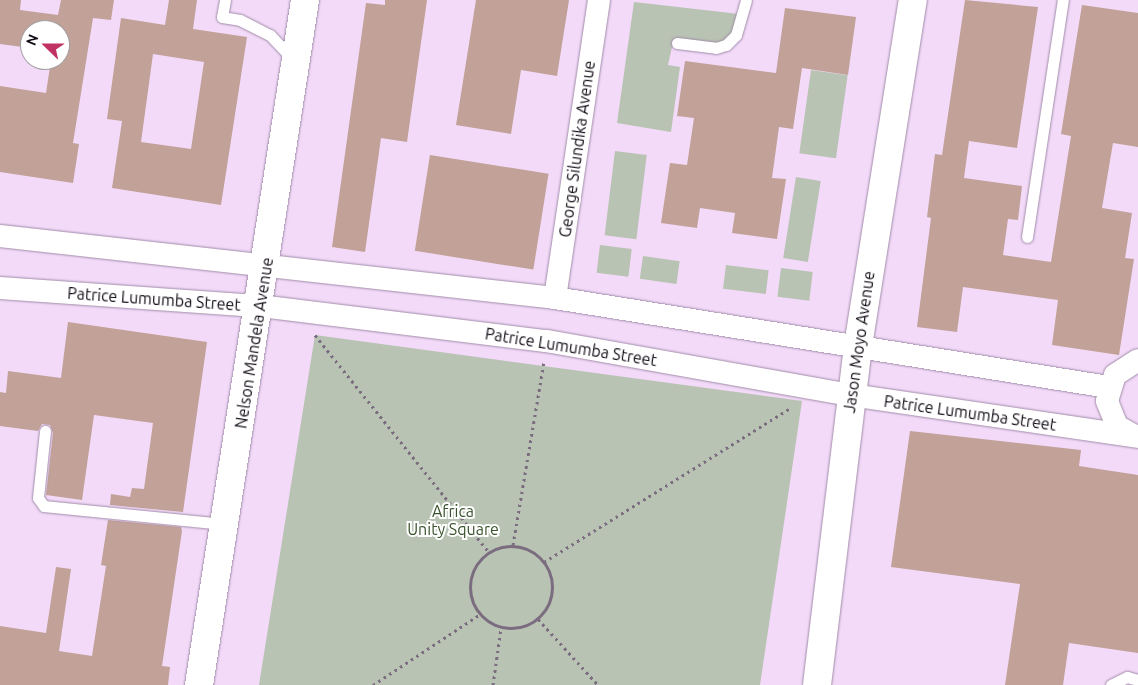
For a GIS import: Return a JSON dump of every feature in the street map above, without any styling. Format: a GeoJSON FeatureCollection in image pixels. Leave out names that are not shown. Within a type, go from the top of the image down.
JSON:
{"type":"FeatureCollection","features":[{"type":"Feature","properties":{"kind":"street","name":"Nelson Mandela Avenue"},"geometry":{"type":"LineString","coordinates":[[199,685],[267,264],[305,0]]}},
{"type":"Feature","properties":{"kind":"street","name":"George Silundika Avenue"},"geometry":{"type":"LineString","coordinates":[[555,298],[600,0]]}},
{"type":"Feature","properties":{"kind":"street","name":"Jason Moyo Avenue"},"geometry":{"type":"LineString","coordinates":[[817,685],[851,395],[912,0]]}},
{"type":"Feature","properties":{"kind":"street"},"geometry":{"type":"LineString","coordinates":[[0,236],[267,264],[555,298],[1108,387]]}},
{"type":"Feature","properties":{"kind":"street","name":"Patrice Lumumba Street"},"geometry":{"type":"LineString","coordinates":[[0,288],[260,306],[547,341],[851,395],[1138,437]]}},
{"type":"Feature","properties":{"kind":"street"},"geometry":{"type":"LineString","coordinates":[[1138,360],[1124,366],[1108,387],[1110,414],[1117,426],[1138,437]]}},
{"type":"Feature","properties":{"kind":"lane"},"geometry":{"type":"LineString","coordinates":[[225,0],[222,17],[240,20],[270,35],[296,63]]}},
{"type":"Feature","properties":{"kind":"lane"},"geometry":{"type":"LineString","coordinates":[[677,43],[716,48],[726,45],[736,35],[746,0]]}},
{"type":"Feature","properties":{"kind":"lane"},"geometry":{"type":"LineString","coordinates":[[1026,237],[1063,0]]}},
{"type":"Feature","properties":{"kind":"lane"},"geometry":{"type":"LineString","coordinates":[[45,431],[38,498],[44,506],[225,524]]}},
{"type":"Feature","properties":{"kind":"lane"},"geometry":{"type":"LineString","coordinates":[[1111,685],[1127,677],[1138,680]]}},
{"type":"Feature","properties":{"kind":"path"},"geometry":{"type":"LineString","coordinates":[[320,312],[315,335],[489,552]]}},
{"type":"Feature","properties":{"kind":"path"},"geometry":{"type":"LineString","coordinates":[[513,545],[547,341]]}},
{"type":"Feature","properties":{"kind":"path"},"geometry":{"type":"LineString","coordinates":[[544,562],[802,400],[804,387]]}},
{"type":"Feature","properties":{"kind":"path"},"geometry":{"type":"LineString","coordinates":[[513,545],[534,552],[544,562],[552,589],[548,606],[538,619],[526,626],[501,628],[479,615],[471,599],[470,578],[477,563],[489,552],[513,545]]}},
{"type":"Feature","properties":{"kind":"path"},"geometry":{"type":"LineString","coordinates":[[373,685],[479,615]]}},
{"type":"Feature","properties":{"kind":"path"},"geometry":{"type":"LineString","coordinates":[[538,619],[598,685]]}},
{"type":"Feature","properties":{"kind":"path"},"geometry":{"type":"LineString","coordinates":[[493,685],[501,628]]}},
{"type":"Feature","properties":{"kind":"green space"},"geometry":{"type":"Polygon","coordinates":[[[634,2],[748,15],[742,36],[725,51],[672,47],[668,65],[680,67],[671,132],[617,123],[634,2]]]}},
{"type":"Feature","properties":{"kind":"green space"},"geometry":{"type":"Polygon","coordinates":[[[811,70],[848,75],[836,158],[799,153],[811,70]]]}},
{"type":"Feature","properties":{"kind":"green space"},"geometry":{"type":"Polygon","coordinates":[[[615,151],[647,155],[636,239],[605,235],[615,151]]]}},
{"type":"Feature","properties":{"kind":"green space"},"geometry":{"type":"Polygon","coordinates":[[[796,177],[821,181],[808,262],[783,258],[796,177]]]}},
{"type":"Feature","properties":{"kind":"green space"},"geometry":{"type":"Polygon","coordinates":[[[600,245],[632,249],[628,277],[597,273],[600,245]]]}},
{"type":"Feature","properties":{"kind":"green space"},"geometry":{"type":"Polygon","coordinates":[[[643,256],[680,261],[676,284],[640,279],[643,256]]]}},
{"type":"Feature","properties":{"kind":"green space"},"geometry":{"type":"Polygon","coordinates":[[[726,265],[769,270],[766,294],[723,289],[726,265]]]}},
{"type":"Feature","properties":{"kind":"green space"},"geometry":{"type":"Polygon","coordinates":[[[781,268],[813,272],[809,301],[777,297],[781,268]]]}},
{"type":"Feature","properties":{"kind":"green space","name":"Africa Unity Square"},"geometry":{"type":"Polygon","coordinates":[[[315,335],[802,401],[760,685],[259,685],[315,335]]]}},
{"type":"Feature","properties":{"kind":"building"},"geometry":{"type":"Polygon","coordinates":[[[0,0],[21,0],[20,10],[58,15],[61,0],[114,0],[111,20],[93,18],[73,143],[79,144],[73,183],[0,172],[0,86],[46,93],[49,70],[70,70],[70,20],[20,20],[20,47],[0,44],[0,0]]]}},
{"type":"Feature","properties":{"kind":"building"},"geometry":{"type":"Polygon","coordinates":[[[169,0],[197,0],[193,29],[247,37],[221,205],[112,188],[122,121],[107,119],[121,18],[165,25],[169,0]],[[153,54],[141,142],[191,149],[204,62],[153,54]]]}},
{"type":"Feature","properties":{"kind":"building"},"geometry":{"type":"Polygon","coordinates":[[[385,0],[427,0],[407,142],[381,138],[365,252],[332,247],[366,3],[385,5],[385,0]]]}},
{"type":"Feature","properties":{"kind":"building"},"geometry":{"type":"Polygon","coordinates":[[[476,0],[569,0],[557,76],[521,70],[511,134],[456,125],[476,0]]]}},
{"type":"Feature","properties":{"kind":"building"},"geometry":{"type":"Polygon","coordinates":[[[965,0],[1038,7],[1017,148],[969,141],[964,178],[1022,186],[1018,220],[1008,219],[1003,255],[1051,262],[1071,136],[1061,134],[1082,5],[1138,13],[1138,147],[1113,143],[1102,208],[1132,213],[1125,258],[1134,259],[1119,355],[1052,345],[1058,300],[963,287],[957,332],[917,327],[931,218],[927,217],[935,154],[942,155],[965,0]]]}},
{"type":"Feature","properties":{"kind":"building"},"geometry":{"type":"Polygon","coordinates":[[[785,8],[856,17],[848,75],[802,68],[793,129],[779,127],[772,178],[786,179],[777,239],[732,233],[735,213],[700,208],[697,228],[661,223],[670,163],[687,165],[694,118],[677,116],[685,61],[776,73],[785,8]]]}},
{"type":"Feature","properties":{"kind":"building"},"geometry":{"type":"Polygon","coordinates":[[[430,155],[549,174],[533,270],[415,251],[430,155]]]}},
{"type":"Feature","properties":{"kind":"building"},"geometry":{"type":"Polygon","coordinates":[[[68,322],[207,342],[183,512],[110,505],[111,494],[130,497],[132,488],[144,489],[153,423],[94,415],[82,500],[46,495],[53,433],[50,425],[42,424],[38,431],[0,426],[0,392],[6,393],[8,371],[61,378],[68,322]]]}},
{"type":"Feature","properties":{"kind":"building"},"geometry":{"type":"Polygon","coordinates":[[[910,431],[1081,450],[1079,466],[1138,475],[1138,653],[1069,643],[1063,685],[1005,685],[1020,584],[891,567],[910,431]]]}},
{"type":"Feature","properties":{"kind":"building"},"geometry":{"type":"Polygon","coordinates":[[[108,520],[181,527],[182,531],[162,666],[170,667],[168,685],[0,685],[0,626],[46,633],[56,567],[71,569],[59,651],[92,656],[106,566],[101,565],[108,520]]]}}]}
